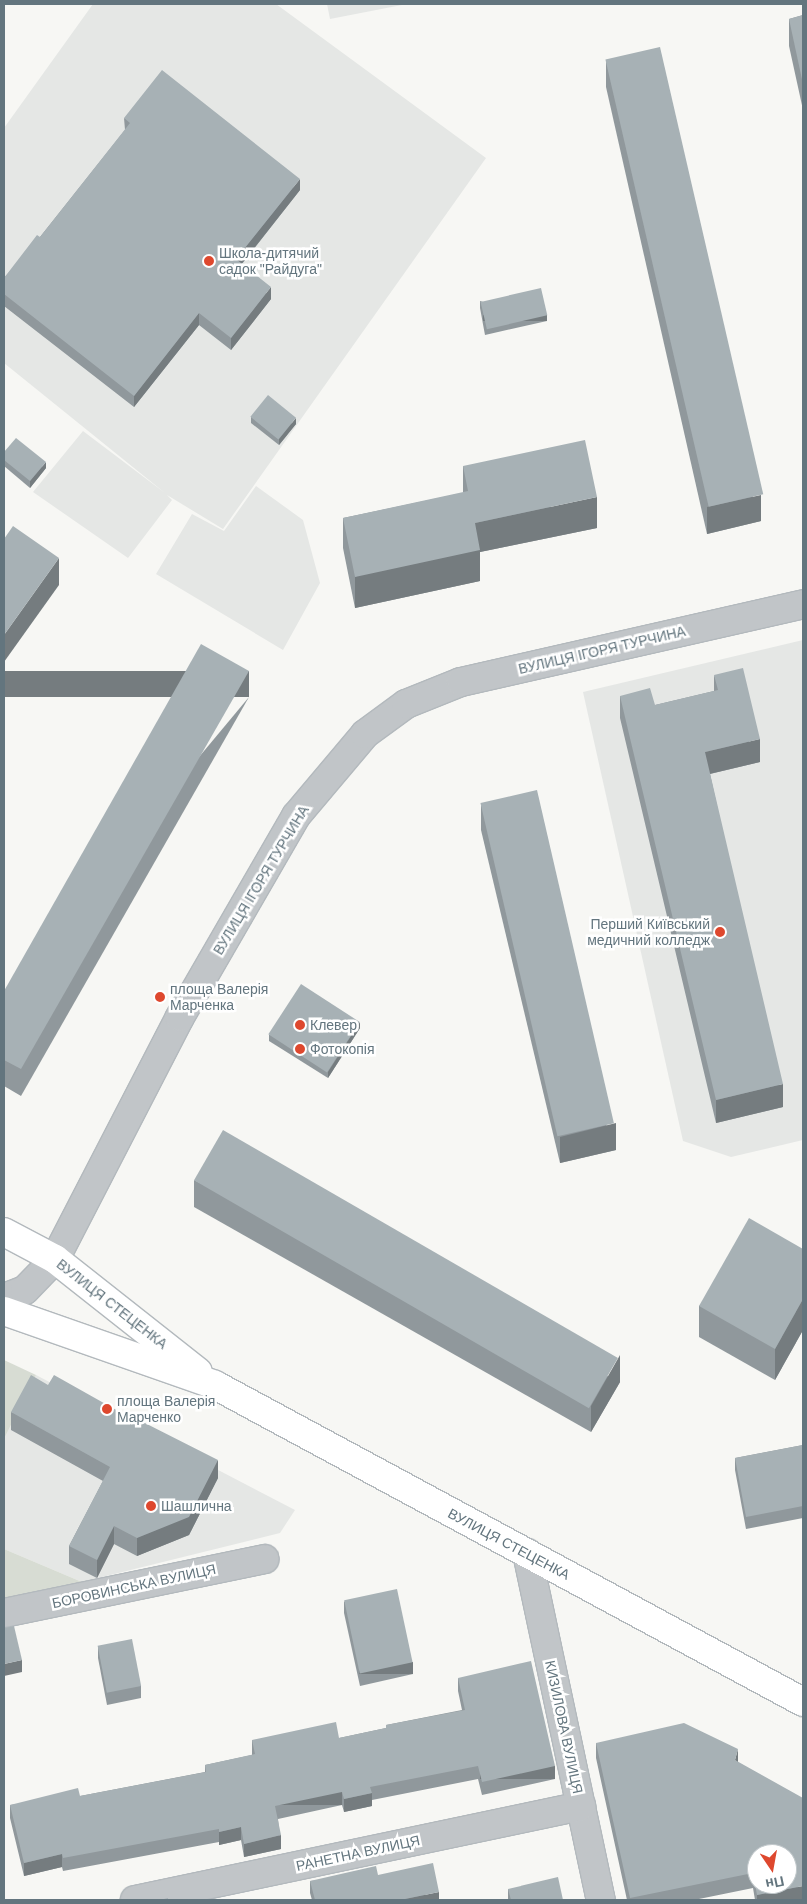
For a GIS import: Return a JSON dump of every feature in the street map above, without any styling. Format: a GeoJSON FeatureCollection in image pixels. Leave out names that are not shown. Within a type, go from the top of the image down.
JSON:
{"type":"FeatureCollection","features":[{"type":"Feature","properties":{"kind":"main road","name":"ВУЛИЦЯ СТЕЦЕНКА"},"geometry":{"type":"LineString","coordinates":[[4,1232],[55,1259],[215,1386]]}},
{"type":"Feature","properties":{"kind":"main road","name":"ВУЛИЦЯ СТЕЦЕНКА"},"geometry":{"type":"LineString","coordinates":[[4,1311],[215,1386],[803,1702]]}},
{"type":"Feature","properties":{"kind":"street","name":"ВУЛИЦЯ ІГОРЯ ТУРЧИНА"},"geometry":{"type":"LineString","coordinates":[[4,1298],[25,1290],[55,1259],[180,1017],[296,816],[365,734],[406,704],[461,682],[803,604]]}},
{"type":"Feature","properties":{"kind":"street","name":"КИЗИЛОВА ВУЛИЦЯ"},"geometry":{"type":"LineString","coordinates":[[527,1553],[602,1900]]}},
{"type":"Feature","properties":{"kind":"street","name":"БОРОВИНСЬКА ВУЛИЦЯ"},"geometry":{"type":"LineString","coordinates":[[4,1613],[264,1559]]}},
{"type":"Feature","properties":{"kind":"street","name":"РАНЕТНА ВУЛИЦЯ"},"geometry":{"type":"LineString","coordinates":[[135,1900],[581,1806]]}},
{"type":"Feature","properties":{"kind":"shaded area","name":"Школа-дитячий садок \"Райдуга\""},"geometry":{"type":"Polygon","coordinates":[[[93,4],[276,4],[486,158],[223,529],[167,495],[172,500],[128,558],[33,492],[83,431],[165,493],[4,363],[4,128],[93,4]]]}},
{"type":"Feature","properties":{"kind":"shaded area"},"geometry":{"type":"Polygon","coordinates":[[[327,4],[407,4],[330,19],[327,4]]]}},
{"type":"Feature","properties":{"kind":"shaded area"},"geometry":{"type":"Polygon","coordinates":[[[256,486],[303,520],[320,583],[283,650],[156,574],[192,514],[224,531],[256,486]]]}},
{"type":"Feature","properties":{"kind":"shaded area","name":"Перший Київський медичний колледж"},"geometry":{"type":"Polygon","coordinates":[[[803,640],[803,1140],[731,1157],[683,1141],[583,692],[803,640]]]}},
{"type":"Feature","properties":{"kind":"shaded area"},"geometry":{"type":"Polygon","coordinates":[[[4,1360],[36,1375],[4,1439],[4,1360]]]}},
{"type":"Feature","properties":{"kind":"shaded area"},"geometry":{"type":"Polygon","coordinates":[[[36,1375],[295,1510],[280,1533],[82,1582],[4,1549],[4,1439],[36,1375]]]}},
{"type":"Feature","properties":{"kind":"shaded area"},"geometry":{"type":"Polygon","coordinates":[[[4,1549],[82,1582],[4,1598],[4,1549]]]}},
{"type":"Feature","properties":{"kind":"building"},"geometry":{"type":"Polygon","coordinates":[[[803,15],[803,84],[789,19],[803,15]]]}},
{"type":"Feature","properties":{"kind":"building"},"geometry":{"type":"Polygon","coordinates":[[[660,47],[763,494],[709,507],[605,60],[660,47]]]}},
{"type":"Feature","properties":{"kind":"building"},"geometry":{"type":"Polygon","coordinates":[[[162,70],[300,179],[236,259],[271,287],[231,338],[199,313],[134,396],[4,294],[4,278],[37,235],[40,237],[130,123],[124,118],[162,70]]]}},
{"type":"Feature","properties":{"kind":"building"},"geometry":{"type":"Polygon","coordinates":[[[541,288],[547,315],[487,329],[481,302],[541,288]]]}},
{"type":"Feature","properties":{"kind":"building"},"geometry":{"type":"Polygon","coordinates":[[[268,395],[296,418],[278,439],[250,417],[268,395]]]}},
{"type":"Feature","properties":{"kind":"building"},"geometry":{"type":"Polygon","coordinates":[[[16,438],[46,462],[30,481],[4,460],[4,452],[16,438]]]}},
{"type":"Feature","properties":{"kind":"building"},"geometry":{"type":"Polygon","coordinates":[[[585,440],[597,497],[475,523],[480,550],[355,577],[343,518],[468,491],[463,466],[585,440]]]}},
{"type":"Feature","properties":{"kind":"building"},"geometry":{"type":"Polygon","coordinates":[[[13,526],[59,558],[4,635],[4,539],[13,526]]]}},
{"type":"Feature","properties":{"kind":"building"},"geometry":{"type":"Polygon","coordinates":[[[201,644],[249,671],[21,1069],[4,1060],[4,991],[201,644]]]}},
{"type":"Feature","properties":{"kind":"building"},"geometry":{"type":"Polygon","coordinates":[[[743,668],[760,739],[705,752],[783,1084],[716,1100],[620,696],[650,688],[655,705],[718,690],[714,675],[743,668]]]}},
{"type":"Feature","properties":{"kind":"building"},"geometry":{"type":"Polygon","coordinates":[[[537,790],[614,1123],[557,1136],[480,803],[537,790]]]}},
{"type":"Feature","properties":{"kind":"building"},"geometry":{"type":"Polygon","coordinates":[[[301,984],[360,1022],[327,1072],[268,1034],[301,984]]]}},
{"type":"Feature","properties":{"kind":"building"},"geometry":{"type":"Polygon","coordinates":[[[223,1130],[618,1358],[589,1408],[194,1180],[223,1130]]]}},
{"type":"Feature","properties":{"kind":"building"},"geometry":{"type":"Polygon","coordinates":[[[749,1218],[803,1249],[803,1299],[775,1349],[699,1306],[749,1218]]]}},
{"type":"Feature","properties":{"kind":"building"},"geometry":{"type":"Polygon","coordinates":[[[31,1375],[48,1385],[54,1375],[134,1420],[135,1418],[218,1460],[189,1517],[137,1538],[114,1526],[97,1560],[69,1546],[110,1467],[11,1412],[31,1375]]]}},
{"type":"Feature","properties":{"kind":"building"},"geometry":{"type":"Polygon","coordinates":[[[803,1445],[803,1506],[746,1517],[735,1458],[803,1445]]]}},
{"type":"Feature","properties":{"kind":"building"},"geometry":{"type":"Polygon","coordinates":[[[397,1589],[413,1662],[360,1674],[344,1600],[397,1589]]]}},
{"type":"Feature","properties":{"kind":"building"},"geometry":{"type":"Polygon","coordinates":[[[14,1626],[22,1660],[4,1664],[4,1628],[14,1626]]]}},
{"type":"Feature","properties":{"kind":"building"},"geometry":{"type":"Polygon","coordinates":[[[132,1639],[141,1686],[107,1693],[98,1646],[132,1639]]]}},
{"type":"Feature","properties":{"kind":"building"},"geometry":{"type":"Polygon","coordinates":[[[531,1661],[555,1766],[482,1782],[478,1766],[370,1787],[372,1793],[344,1799],[342,1792],[275,1806],[281,1835],[244,1844],[241,1827],[219,1832],[219,1829],[63,1858],[62,1854],[24,1863],[10,1805],[78,1788],[80,1796],[206,1772],[205,1765],[255,1754],[252,1740],[336,1722],[339,1738],[386,1728],[386,1725],[465,1710],[458,1678],[531,1661]]]}},
{"type":"Feature","properties":{"kind":"building"},"geometry":{"type":"Polygon","coordinates":[[[684,1723],[738,1749],[735,1760],[803,1798],[803,1886],[797,1887],[797,1844],[747,1844],[747,1874],[630,1898],[596,1743],[684,1723]]]}},
{"type":"Feature","properties":{"kind":"building"},"geometry":{"type":"Polygon","coordinates":[[[433,1863],[439,1892],[400,1900],[315,1900],[310,1881],[376,1866],[378,1875],[433,1863]]]}},
{"type":"Feature","properties":{"kind":"building"},"geometry":{"type":"Polygon","coordinates":[[[558,1877],[563,1900],[511,1900],[508,1889],[558,1877]]]}},
{"type":"Feature","properties":{"kind":"place","name":"Школа-дитячий садок \"Райдуга\""},"geometry":{"type":"Point","coordinates":[209,261]}},
{"type":"Feature","properties":{"kind":"place","name":"Перший Київський медичний колледж"},"geometry":{"type":"Point","coordinates":[720,932]}},
{"type":"Feature","properties":{"kind":"place","name":"площа Валерія Марченка"},"geometry":{"type":"Point","coordinates":[160,997]}},
{"type":"Feature","properties":{"kind":"place","name":"Клевер"},"geometry":{"type":"Point","coordinates":[300,1025]}},
{"type":"Feature","properties":{"kind":"place","name":"Фотокопія"},"geometry":{"type":"Point","coordinates":[300,1049]}},
{"type":"Feature","properties":{"kind":"place","name":"площа Валерія Марченко"},"geometry":{"type":"Point","coordinates":[107,1409]}},
{"type":"Feature","properties":{"kind":"place","name":"Шашлична"},"geometry":{"type":"Point","coordinates":[151,1506]}}]}
